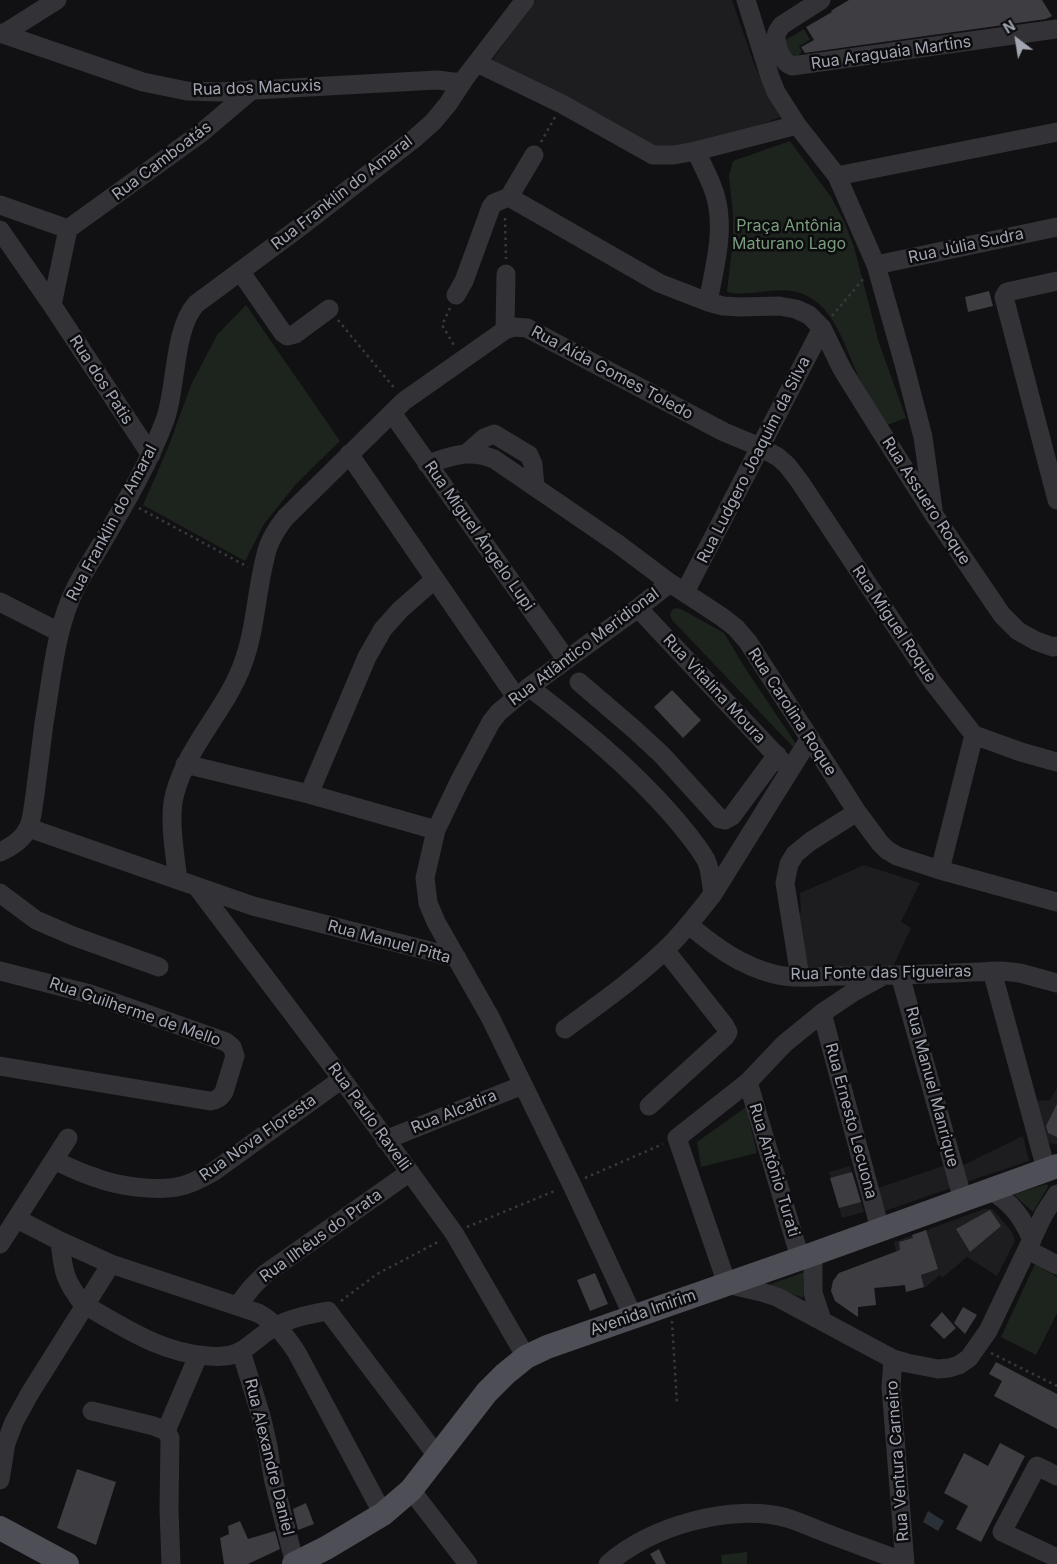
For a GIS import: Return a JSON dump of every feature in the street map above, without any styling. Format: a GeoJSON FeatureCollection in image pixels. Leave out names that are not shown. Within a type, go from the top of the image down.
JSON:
{"type":"FeatureCollection","features":[{"type":"Feature","properties":{"kind":"main road","name":"Avenida Imirim"},"geometry":{"type":"LineString","coordinates":[[295,1564],[383,1514],[411,1490],[487,1392],[526,1357],[547,1347],[807,1256],[1052,1167]]}},
{"type":"Feature","properties":{"kind":"main road"},"geometry":{"type":"LineString","coordinates":[[0,1528],[67,1564]]}},
{"type":"Feature","properties":{"kind":"street"},"geometry":{"type":"LineString","coordinates":[[1,34],[57,0]]}},
{"type":"Feature","properties":{"kind":"street","name":"Rua Franklin do Amaral"},"geometry":{"type":"LineString","coordinates":[[29,828],[59,632],[76,587],[126,502],[166,418],[179,346],[187,316],[196,304],[300,227],[433,122],[525,0]]}},
{"type":"Feature","properties":{"kind":"street"},"geometry":{"type":"LineString","coordinates":[[746,0],[776,92],[797,125],[837,176],[876,265],[923,436],[934,515]]}},
{"type":"Feature","properties":{"kind":"street","name":"Rua Araguaia Martins"},"geometry":{"type":"LineString","coordinates":[[821,0],[782,25],[778,31],[776,36],[781,54],[785,62],[792,66],[1057,29]]}},
{"type":"Feature","properties":{"kind":"street","name":"Rua dos Macuxis"},"geometry":{"type":"LineString","coordinates":[[1,34],[144,82],[187,91],[218,92],[438,80],[462,83]]}},
{"type":"Feature","properties":{"kind":"street"},"geometry":{"type":"LineString","coordinates":[[477,63],[562,104],[653,155],[696,152],[797,125]]}},
{"type":"Feature","properties":{"kind":"street","name":"Rua Camboatás"},"geometry":{"type":"LineString","coordinates":[[68,229],[201,133],[253,89]]}},
{"type":"Feature","properties":{"kind":"street"},"geometry":{"type":"LineString","coordinates":[[837,176],[1057,132]]}},
{"type":"Feature","properties":{"kind":"street"},"geometry":{"type":"LineString","coordinates":[[696,152],[712,184],[720,215],[719,237],[708,302]]}},
{"type":"Feature","properties":{"kind":"street"},"geometry":{"type":"LineString","coordinates":[[456,296],[464,280],[491,207],[494,203],[509,196],[534,155]]}},
{"type":"Feature","properties":{"kind":"street"},"geometry":{"type":"LineString","coordinates":[[509,196],[659,283],[723,306],[779,306],[796,309],[809,314],[822,328]]}},
{"type":"Feature","properties":{"kind":"street"},"geometry":{"type":"LineString","coordinates":[[0,205],[68,229],[52,305]]}},
{"type":"Feature","properties":{"kind":"street","name":"Rua Júlia Sudra"},"geometry":{"type":"LineString","coordinates":[[876,265],[1057,227]]}},
{"type":"Feature","properties":{"kind":"street","name":"Rua dos Patis"},"geometry":{"type":"LineString","coordinates":[[0,230],[52,305],[150,455]]}},
{"type":"Feature","properties":{"kind":"street"},"geometry":{"type":"LineString","coordinates":[[240,271],[287,336],[295,334],[329,309]]}},
{"type":"Feature","properties":{"kind":"street"},"geometry":{"type":"LineString","coordinates":[[178,880],[174,842],[174,794],[185,764],[233,686],[242,666],[253,628],[268,546],[276,531],[285,518],[398,407],[505,330],[506,274]]}},
{"type":"Feature","properties":{"kind":"street"},"geometry":{"type":"LineString","coordinates":[[1057,281],[1007,292],[1004,297],[1057,500]]}},
{"type":"Feature","properties":{"kind":"street","name":"Rua Aída Gomes Toledo"},"geometry":{"type":"LineString","coordinates":[[505,330],[514,327],[528,328],[724,432],[760,446]]}},
{"type":"Feature","properties":{"kind":"street","name":"Rua Ludgero Joaquim da Silva"},"geometry":{"type":"LineString","coordinates":[[678,587],[760,446],[822,328]]}},
{"type":"Feature","properties":{"kind":"street","name":"Rua Assuero Roque"},"geometry":{"type":"LineString","coordinates":[[822,328],[842,368],[934,515],[1002,615],[1018,631],[1036,641],[1053,647],[1057,646]]}},
{"type":"Feature","properties":{"kind":"street","name":"Rua Miguel Ângelo Lupi"},"geometry":{"type":"LineString","coordinates":[[398,407],[428,464],[566,659]]}},
{"type":"Feature","properties":{"kind":"street","name":"Rua Miguel Roque"},"geometry":{"type":"LineString","coordinates":[[760,446],[787,465],[800,482],[932,681],[974,735]]}},
{"type":"Feature","properties":{"kind":"street","name":"Rua Carolina Roque"},"geometry":{"type":"LineString","coordinates":[[428,464],[468,453],[494,458],[736,628],[748,642],[857,812],[887,850],[897,856],[940,870],[1057,902]]}},
{"type":"Feature","properties":{"kind":"street"},"geometry":{"type":"LineString","coordinates":[[349,454],[434,580],[522,692],[616,758],[650,790],[678,822],[707,862],[713,894]]}},
{"type":"Feature","properties":{"kind":"street"},"geometry":{"type":"LineString","coordinates":[[309,794],[367,657],[383,629],[400,610],[434,580]]}},
{"type":"Feature","properties":{"kind":"street","name":"Rua Atlântico Meridional"},"geometry":{"type":"LineString","coordinates":[[457,958],[436,922],[428,903],[425,878],[436,830],[491,722],[499,712],[522,692],[566,659],[638,608],[678,587]]}},
{"type":"Feature","properties":{"kind":"street"},"geometry":{"type":"LineString","coordinates":[[0,602],[59,632]]}},
{"type":"Feature","properties":{"kind":"street","name":"Rua Vitalina Moura"},"geometry":{"type":"LineString","coordinates":[[638,608],[790,770]]}},
{"type":"Feature","properties":{"kind":"street"},"geometry":{"type":"LineString","coordinates":[[580,682],[662,755],[720,819],[725,820],[732,816],[777,755]]}},
{"type":"Feature","properties":{"kind":"street"},"geometry":{"type":"LineString","coordinates":[[940,870],[974,735],[1057,762]]}},
{"type":"Feature","properties":{"kind":"street"},"geometry":{"type":"LineString","coordinates":[[565,1029],[632,978],[665,950],[689,925],[713,894],[810,738]]}},
{"type":"Feature","properties":{"kind":"street"},"geometry":{"type":"LineString","coordinates":[[185,764],[309,794],[436,830]]}},
{"type":"Feature","properties":{"kind":"street"},"geometry":{"type":"LineString","coordinates":[[800,977],[785,883],[789,864],[795,854],[811,841],[857,812]]}},
{"type":"Feature","properties":{"kind":"street"},"geometry":{"type":"LineString","coordinates":[[0,852],[16,843],[29,828]]}},
{"type":"Feature","properties":{"kind":"street","name":"Rua Manuel Pitta"},"geometry":{"type":"LineString","coordinates":[[29,828],[253,906],[457,958],[490,1017],[572,1184],[633,1316]]}},
{"type":"Feature","properties":{"kind":"street","name":"Rua Paulo Ravelli"},"geometry":{"type":"LineString","coordinates":[[197,887],[342,1079],[454,1233],[526,1357]]}},
{"type":"Feature","properties":{"kind":"street"},"geometry":{"type":"LineString","coordinates":[[0,893],[36,920],[73,936],[159,967]]}},
{"type":"Feature","properties":{"kind":"street","name":"Rua Fonte das Figueiras"},"geometry":{"type":"LineString","coordinates":[[689,925],[714,945],[750,966],[775,975],[800,977],[892,976],[1002,971],[1020,973],[1057,983]]}},
{"type":"Feature","properties":{"kind":"street"},"geometry":{"type":"LineString","coordinates":[[649,1106],[725,1037],[728,1032],[665,950]]}},
{"type":"Feature","properties":{"kind":"street","name":"Rua Guilherme de Mello"},"geometry":{"type":"LineString","coordinates":[[0,971],[90,994],[226,1042],[232,1047],[235,1056],[224,1092],[216,1101],[0,1066]]}},
{"type":"Feature","properties":{"kind":"street"},"geometry":{"type":"LineString","coordinates":[[992,971],[1052,1167]]}},
{"type":"Feature","properties":{"kind":"street"},"geometry":{"type":"LineString","coordinates":[[892,976],[852,993],[822,1013],[784,1044],[748,1082],[677,1138],[727,1284],[777,1297],[893,1359],[938,1369],[949,1368],[959,1365],[969,1358],[988,1331],[1050,1204],[1057,1194]]}},
{"type":"Feature","properties":{"kind":"street","name":"Rua Manuel Manrique"},"geometry":{"type":"LineString","coordinates":[[892,976],[962,1200]]}},
{"type":"Feature","properties":{"kind":"street","name":"Rua Ernesto Lecuona"},"geometry":{"type":"LineString","coordinates":[[822,1013],[880,1229]]}},
{"type":"Feature","properties":{"kind":"street","name":"Rua Nova Floresta"},"geometry":{"type":"LineString","coordinates":[[55,1161],[95,1178],[126,1185],[156,1189],[181,1186],[196,1181],[212,1172],[342,1079]]}},
{"type":"Feature","properties":{"kind":"street","name":"Rua Antônio Turati"},"geometry":{"type":"LineString","coordinates":[[748,1082],[807,1256],[812,1293],[822,1320]]}},
{"type":"Feature","properties":{"kind":"street","name":"Rua Alcatira"},"geometry":{"type":"LineString","coordinates":[[385,1140],[523,1085]]}},
{"type":"Feature","properties":{"kind":"street"},"geometry":{"type":"LineString","coordinates":[[0,1244],[68,1138]]}},
{"type":"Feature","properties":{"kind":"street","name":"Rua Ilhéus do Prata"},"geometry":{"type":"LineString","coordinates":[[237,1306],[265,1274],[410,1172]]}},
{"type":"Feature","properties":{"kind":"street"},"geometry":{"type":"LineString","coordinates":[[990,1190],[999,1195],[1022,1218],[1030,1245],[1057,1266]]}},
{"type":"Feature","properties":{"kind":"street"},"geometry":{"type":"LineString","coordinates":[[17,1219],[111,1264],[258,1313],[276,1326],[288,1338],[298,1353],[383,1514]]}},
{"type":"Feature","properties":{"kind":"street"},"geometry":{"type":"LineString","coordinates":[[60,1241],[65,1275],[72,1288],[90,1309],[152,1343],[170,1350],[198,1356],[220,1358],[241,1351],[276,1326],[310,1314],[328,1311],[438,1457]]}},
{"type":"Feature","properties":{"kind":"street"},"geometry":{"type":"LineString","coordinates":[[0,1480],[6,1442],[14,1422],[30,1393],[90,1309],[111,1264]]}},
{"type":"Feature","properties":{"kind":"street","name":"Rua Alexandre Daniel"},"geometry":{"type":"LineString","coordinates":[[241,1351],[261,1416],[274,1482],[295,1564]]}},
{"type":"Feature","properties":{"kind":"street"},"geometry":{"type":"LineString","coordinates":[[166,1431],[198,1356]]}},
{"type":"Feature","properties":{"kind":"street","name":"Rua Ventura Carneiro"},"geometry":{"type":"LineString","coordinates":[[893,1359],[891,1387],[904,1563]]}},
{"type":"Feature","properties":{"kind":"street"},"geometry":{"type":"LineString","coordinates":[[92,1411],[154,1426],[166,1431],[170,1438],[168,1510],[171,1564]]}},
{"type":"Feature","properties":{"kind":"street"},"geometry":{"type":"LineString","coordinates":[[1057,1476],[1037,1466],[1002,1532],[1057,1558]]}},
{"type":"Feature","properties":{"kind":"street"},"geometry":{"type":"LineString","coordinates":[[411,1490],[468,1564]]}},
{"type":"Feature","properties":{"kind":"street"},"geometry":{"type":"LineString","coordinates":[[608,1564],[638,1543],[669,1528],[726,1515],[754,1513],[786,1518],[904,1563]]}},
{"type":"Feature","properties":{"kind":"path"},"geometry":{"type":"LineString","coordinates":[[534,155],[562,104]]}},
{"type":"Feature","properties":{"kind":"path"},"geometry":{"type":"LineString","coordinates":[[506,274],[504,213],[509,196]]}},
{"type":"Feature","properties":{"kind":"path"},"geometry":{"type":"LineString","coordinates":[[822,328],[876,265]]}},
{"type":"Feature","properties":{"kind":"path"},"geometry":{"type":"LineString","coordinates":[[456,296],[442,325],[462,360]]}},
{"type":"Feature","properties":{"kind":"path"},"geometry":{"type":"LineString","coordinates":[[329,309],[398,407]]}},
{"type":"Feature","properties":{"kind":"path"},"geometry":{"type":"LineString","coordinates":[[126,502],[262,574]]}},
{"type":"Feature","properties":{"kind":"path"},"geometry":{"type":"LineString","coordinates":[[572,1184],[677,1138]]}},
{"type":"Feature","properties":{"kind":"path"},"geometry":{"type":"LineString","coordinates":[[671,1303],[677,1404]]}},
{"type":"Feature","properties":{"kind":"path"},"geometry":{"type":"LineString","coordinates":[[988,1352],[1057,1386]]}},
{"type":"Feature","properties":{"kind":"shaded area"},"geometry":{"type":"Polygon","coordinates":[[[536,0],[732,0],[766,92],[781,117],[712,142],[658,152],[624,136],[492,60],[536,0]]]}},
{"type":"Feature","properties":{"kind":"shaded area"},"geometry":{"type":"Polygon","coordinates":[[[864,865],[920,883],[901,922],[911,928],[890,973],[797,976],[787,916],[801,912],[800,893],[864,865]]]}},
{"type":"Feature","properties":{"kind":"shaded area"},"geometry":{"type":"Polygon","coordinates":[[[1057,1088],[1057,1145],[1043,1141],[1031,1101],[1050,1100],[1057,1088]]]}},
{"type":"Feature","properties":{"kind":"shaded area"},"geometry":{"type":"Polygon","coordinates":[[[1023,1136],[1029,1161],[963,1183],[959,1167],[1023,1136]]]}},
{"type":"Feature","properties":{"kind":"shaded area"},"geometry":{"type":"Polygon","coordinates":[[[946,1165],[954,1187],[882,1212],[875,1189],[946,1165]]]}},
{"type":"Feature","properties":{"kind":"shaded area"},"geometry":{"type":"Polygon","coordinates":[[[850,1166],[864,1212],[842,1218],[829,1172],[850,1166]]]}},
{"type":"Feature","properties":{"kind":"shaded area"},"geometry":{"type":"Polygon","coordinates":[[[984,1209],[992,1209],[997,1214],[1012,1232],[1015,1241],[997,1276],[967,1257],[942,1278],[940,1275],[926,1287],[906,1292],[904,1284],[901,1286],[875,1288],[876,1305],[858,1307],[858,1317],[835,1301],[831,1290],[833,1281],[839,1273],[896,1252],[894,1242],[984,1209]]]}},
{"type":"Feature","properties":{"kind":"shaded area"},"geometry":{"type":"Polygon","coordinates":[[[928,1511],[944,1521],[938,1531],[923,1522],[928,1511]]]}},
{"type":"Feature","properties":{"kind":"green space"},"geometry":{"type":"Polygon","coordinates":[[[804,29],[810,40],[799,46],[802,52],[799,54],[802,59],[793,61],[784,41],[804,29]]]}},
{"type":"Feature","properties":{"kind":"green space","name":"Praça Antônia Maturano Lago"},"geometry":{"type":"Polygon","coordinates":[[[790,141],[831,197],[844,221],[854,247],[879,343],[906,418],[887,425],[860,379],[836,326],[828,313],[818,303],[806,295],[784,290],[743,294],[727,292],[733,240],[733,215],[729,176],[733,161],[790,141]]]}},
{"type":"Feature","properties":{"kind":"green space"},"geometry":{"type":"Polygon","coordinates":[[[246,305],[340,441],[296,484],[264,524],[245,561],[143,505],[168,448],[191,385],[217,335],[246,305]]]}},
{"type":"Feature","properties":{"kind":"green space"},"geometry":{"type":"Polygon","coordinates":[[[675,608],[681,609],[724,633],[796,744],[794,748],[672,620],[670,614],[675,608]]]}},
{"type":"Feature","properties":{"kind":"green space"},"geometry":{"type":"Polygon","coordinates":[[[746,1107],[757,1153],[701,1167],[697,1142],[746,1107]]]}},
{"type":"Feature","properties":{"kind":"green space"},"geometry":{"type":"Polygon","coordinates":[[[1047,1184],[1048,1187],[1033,1212],[1015,1196],[1015,1194],[1047,1184]]]}},
{"type":"Feature","properties":{"kind":"green space"},"geometry":{"type":"Polygon","coordinates":[[[1035,1264],[1057,1277],[1057,1313],[1036,1355],[1001,1337],[1035,1264]]]}},
{"type":"Feature","properties":{"kind":"green space"},"geometry":{"type":"Polygon","coordinates":[[[805,1272],[803,1298],[768,1285],[805,1272]]]}},
{"type":"Feature","properties":{"kind":"green space"},"geometry":{"type":"Polygon","coordinates":[[[747,1552],[747,1564],[722,1564],[721,1555],[747,1552]]]}},
{"type":"Feature","properties":{"kind":"building"},"geometry":{"type":"Polygon","coordinates":[[[849,0],[1042,0],[1052,16],[1046,19],[805,53],[801,47],[814,40],[806,27],[849,0]]]}},
{"type":"Feature","properties":{"kind":"building"},"geometry":{"type":"Polygon","coordinates":[[[989,291],[993,306],[968,312],[965,297],[989,291]]]}},
{"type":"Feature","properties":{"kind":"building"},"geometry":{"type":"Polygon","coordinates":[[[672,690],[701,720],[683,738],[654,707],[672,690]]]}},
{"type":"Feature","properties":{"kind":"building"},"geometry":{"type":"Polygon","coordinates":[[[1057,1104],[1057,1137],[1048,1133],[1046,1126],[1057,1104]]]}},
{"type":"Feature","properties":{"kind":"building"},"geometry":{"type":"Polygon","coordinates":[[[852,1172],[861,1202],[839,1208],[830,1178],[852,1172]]]}},
{"type":"Feature","properties":{"kind":"building"},"geometry":{"type":"Polygon","coordinates":[[[990,1210],[1001,1226],[970,1252],[956,1229],[990,1210]]]}},
{"type":"Feature","properties":{"kind":"building"},"geometry":{"type":"Polygon","coordinates":[[[926,1230],[938,1269],[921,1275],[924,1287],[906,1292],[905,1285],[874,1288],[876,1305],[858,1307],[858,1317],[835,1301],[831,1291],[833,1281],[839,1273],[900,1250],[899,1242],[913,1238],[912,1235],[926,1230]]]}},
{"type":"Feature","properties":{"kind":"building"},"geometry":{"type":"Polygon","coordinates":[[[595,1273],[608,1304],[590,1311],[577,1280],[595,1273]]]}},
{"type":"Feature","properties":{"kind":"building"},"geometry":{"type":"Polygon","coordinates":[[[963,1307],[977,1315],[965,1334],[954,1323],[963,1307]]]}},
{"type":"Feature","properties":{"kind":"building"},"geometry":{"type":"Polygon","coordinates":[[[942,1312],[956,1328],[944,1339],[930,1325],[942,1312]]]}},
{"type":"Feature","properties":{"kind":"building"},"geometry":{"type":"Polygon","coordinates":[[[996,1362],[1057,1394],[1057,1429],[994,1396],[1002,1381],[989,1374],[996,1362]]]}},
{"type":"Feature","properties":{"kind":"building"},"geometry":{"type":"Polygon","coordinates":[[[1000,1443],[1025,1456],[981,1542],[956,1529],[968,1506],[944,1493],[964,1453],[988,1466],[1000,1443]]]}},
{"type":"Feature","properties":{"kind":"building"},"geometry":{"type":"Polygon","coordinates":[[[77,1469],[116,1482],[96,1545],[57,1528],[77,1469]]]}},
{"type":"Feature","properties":{"kind":"building"},"geometry":{"type":"Polygon","coordinates":[[[306,1503],[314,1524],[298,1530],[293,1509],[306,1503]]]}},
{"type":"Feature","properties":{"kind":"building"},"geometry":{"type":"Polygon","coordinates":[[[240,1521],[248,1539],[275,1531],[280,1549],[248,1564],[224,1564],[220,1538],[229,1534],[228,1526],[240,1521]]]}},
{"type":"Feature","properties":{"kind":"building"},"geometry":{"type":"Polygon","coordinates":[[[659,1549],[666,1564],[656,1564],[650,1554],[659,1549]]]}}]}
